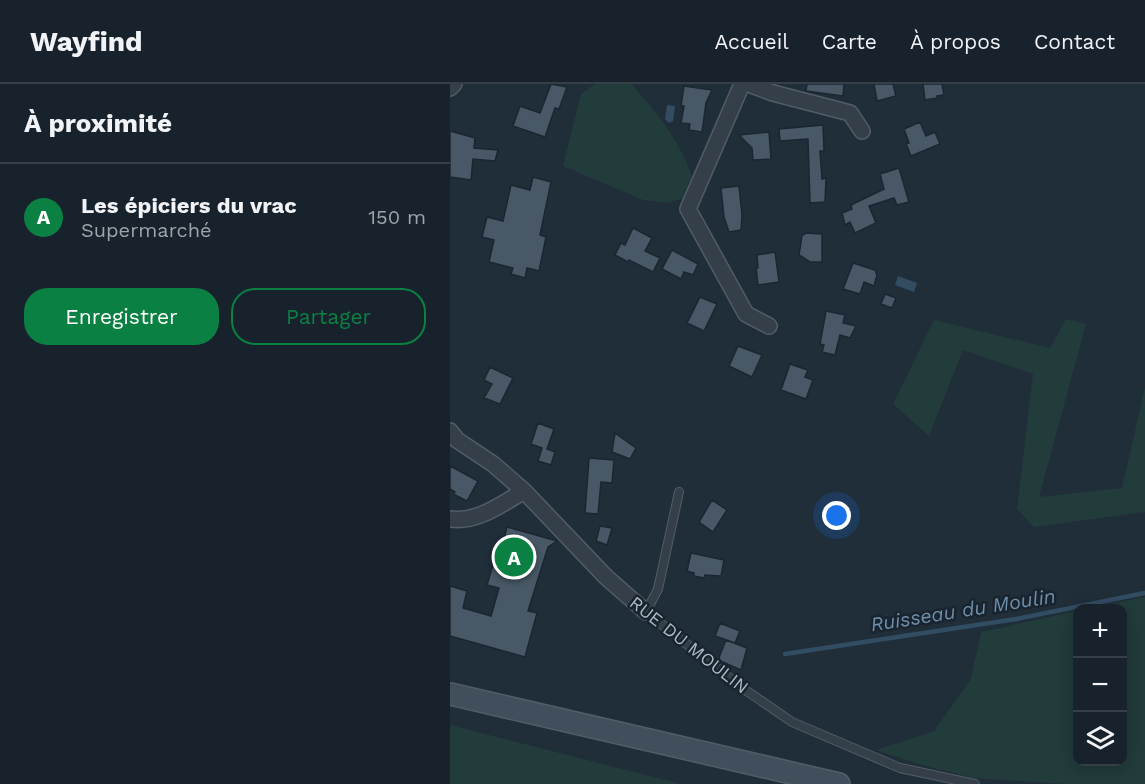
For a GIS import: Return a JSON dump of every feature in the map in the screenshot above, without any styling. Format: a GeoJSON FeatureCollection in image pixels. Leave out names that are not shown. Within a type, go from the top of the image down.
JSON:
{"type":"FeatureCollection","features":[{"type":"Feature","properties":{"kind":"main road"},"geometry":{"type":"LineString","coordinates":[[450,694],[839,784]]}},
{"type":"Feature","properties":{"kind":"street"},"geometry":{"type":"LineString","coordinates":[[450,88],[454,84]]}},
{"type":"Feature","properties":{"kind":"street"},"geometry":{"type":"LineString","coordinates":[[742,84],[688,209],[746,314],[769,326]]}},
{"type":"Feature","properties":{"kind":"street"},"geometry":{"type":"LineString","coordinates":[[749,84],[773,93],[850,113],[862,131]]}},
{"type":"Feature","properties":{"kind":"street","name":"RUE DU MOULIN"},"geometry":{"type":"LineString","coordinates":[[450,431],[457,440],[493,464],[524,490],[606,577],[646,612]]}},
{"type":"Feature","properties":{"kind":"street"},"geometry":{"type":"LineString","coordinates":[[450,519],[460,520],[489,512],[524,490]]}},
{"type":"Feature","properties":{"kind":"lane"},"geometry":{"type":"LineString","coordinates":[[646,612],[658,589],[679,492]]}},
{"type":"Feature","properties":{"kind":"lane","name":"RUE DU MOULIN"},"geometry":{"type":"LineString","coordinates":[[646,612],[741,687],[792,722],[900,768],[975,784]]}},
{"type":"Feature","properties":{"kind":"green space"},"geometry":{"type":"Polygon","coordinates":[[[595,84],[631,84],[658,116],[681,151],[692,176],[683,198],[668,203],[643,200],[563,166],[581,94],[595,84]]]}},
{"type":"Feature","properties":{"kind":"green space"},"geometry":{"type":"Polygon","coordinates":[[[1066,319],[1086,324],[1039,497],[1122,488],[1145,387],[1145,512],[1034,527],[1017,509],[1033,374],[963,350],[929,436],[893,404],[934,320],[1050,348],[1066,319]]]}},
{"type":"Feature","properties":{"kind":"green space"},"geometry":{"type":"Polygon","coordinates":[[[1145,597],[1145,784],[1065,784],[974,778],[918,764],[876,750],[934,731],[971,679],[981,632],[1073,612],[1073,766],[1127,766],[1127,604],[1110,604],[1145,597]]]}},
{"type":"Feature","properties":{"kind":"green space"},"geometry":{"type":"Polygon","coordinates":[[[450,725],[681,784],[450,784],[450,725]]]}},
{"type":"Feature","properties":{"kind":"water"},"geometry":{"type":"Polygon","coordinates":[[[667,105],[675,106],[673,121],[669,123],[665,119],[667,105]]]}},
{"type":"Feature","properties":{"kind":"water"},"geometry":{"type":"Polygon","coordinates":[[[898,276],[917,283],[914,292],[895,285],[898,276]]]}},
{"type":"Feature","properties":{"kind":"building"},"geometry":{"type":"Polygon","coordinates":[[[551,84],[567,87],[559,109],[555,108],[545,137],[513,126],[520,106],[540,113],[551,84]]]}},
{"type":"Feature","properties":{"kind":"building"},"geometry":{"type":"Polygon","coordinates":[[[807,84],[844,84],[843,96],[806,91],[807,84]]]}},
{"type":"Feature","properties":{"kind":"building"},"geometry":{"type":"Polygon","coordinates":[[[874,84],[893,84],[896,96],[877,101],[874,84]]]}},
{"type":"Feature","properties":{"kind":"building"},"geometry":{"type":"Polygon","coordinates":[[[923,84],[942,84],[944,95],[925,100],[923,84]]]}},
{"type":"Feature","properties":{"kind":"building"},"geometry":{"type":"Polygon","coordinates":[[[684,86],[712,90],[706,103],[702,132],[689,130],[690,124],[681,123],[684,86]]]}},
{"type":"Feature","properties":{"kind":"building"},"geometry":{"type":"Polygon","coordinates":[[[920,122],[926,136],[935,132],[940,144],[911,156],[906,144],[909,143],[904,129],[920,122]]]}},
{"type":"Feature","properties":{"kind":"building"},"geometry":{"type":"Polygon","coordinates":[[[823,125],[824,151],[820,151],[822,179],[826,178],[825,202],[810,203],[808,139],[780,141],[779,129],[823,125]]]}},
{"type":"Feature","properties":{"kind":"building"},"geometry":{"type":"Polygon","coordinates":[[[450,131],[475,138],[474,148],[498,150],[495,161],[473,159],[471,180],[450,177],[450,131]]]}},
{"type":"Feature","properties":{"kind":"building"},"geometry":{"type":"Polygon","coordinates":[[[769,132],[771,159],[753,160],[752,148],[739,135],[769,132]]]}},
{"type":"Feature","properties":{"kind":"building"},"geometry":{"type":"Polygon","coordinates":[[[899,168],[909,202],[897,205],[894,198],[869,206],[876,223],[855,233],[850,222],[845,225],[842,213],[852,209],[851,205],[884,189],[880,174],[899,168]]]}},
{"type":"Feature","properties":{"kind":"building"},"geometry":{"type":"Polygon","coordinates":[[[533,177],[551,182],[540,235],[546,237],[539,271],[527,268],[525,278],[511,274],[513,268],[489,262],[494,240],[482,237],[487,217],[503,221],[511,185],[530,190],[533,177]]]}},
{"type":"Feature","properties":{"kind":"building"},"geometry":{"type":"Polygon","coordinates":[[[739,186],[741,230],[729,232],[724,217],[721,188],[739,186]]]}},
{"type":"Feature","properties":{"kind":"building"},"geometry":{"type":"Polygon","coordinates":[[[633,228],[652,238],[645,251],[660,258],[653,272],[615,255],[621,243],[625,245],[633,228]]]}},
{"type":"Feature","properties":{"kind":"building"},"geometry":{"type":"Polygon","coordinates":[[[806,233],[822,234],[822,262],[810,262],[799,255],[802,236],[806,233]]]}},
{"type":"Feature","properties":{"kind":"building"},"geometry":{"type":"Polygon","coordinates":[[[672,250],[698,264],[693,275],[684,272],[681,279],[662,269],[672,250]]]}},
{"type":"Feature","properties":{"kind":"building"},"geometry":{"type":"Polygon","coordinates":[[[775,252],[779,282],[758,285],[757,255],[775,252]]]}},
{"type":"Feature","properties":{"kind":"building"},"geometry":{"type":"Polygon","coordinates":[[[853,263],[875,270],[877,275],[874,286],[864,282],[860,294],[843,289],[853,263]]]}},
{"type":"Feature","properties":{"kind":"building"},"geometry":{"type":"Polygon","coordinates":[[[885,294],[896,298],[892,308],[881,304],[885,294]]]}},
{"type":"Feature","properties":{"kind":"building"},"geometry":{"type":"Polygon","coordinates":[[[700,297],[717,304],[704,331],[687,323],[700,297]]]}},
{"type":"Feature","properties":{"kind":"building"},"geometry":{"type":"Polygon","coordinates":[[[826,311],[845,315],[843,323],[856,326],[850,338],[840,335],[835,355],[822,352],[824,345],[820,344],[826,311]]]}},
{"type":"Feature","properties":{"kind":"building"},"geometry":{"type":"Polygon","coordinates":[[[738,346],[762,355],[752,377],[729,366],[738,346]]]}},
{"type":"Feature","properties":{"kind":"building"},"geometry":{"type":"Polygon","coordinates":[[[790,364],[808,370],[805,377],[813,380],[806,399],[781,390],[790,364]]]}},
{"type":"Feature","properties":{"kind":"building"},"geometry":{"type":"Polygon","coordinates":[[[490,367],[513,378],[500,404],[484,398],[492,384],[484,380],[490,367]]]}},
{"type":"Feature","properties":{"kind":"building"},"geometry":{"type":"Polygon","coordinates":[[[538,423],[554,429],[547,449],[555,452],[551,465],[538,461],[542,448],[531,444],[538,423]]]}},
{"type":"Feature","properties":{"kind":"building"},"geometry":{"type":"Polygon","coordinates":[[[615,433],[636,448],[630,459],[612,452],[615,433]]]}},
{"type":"Feature","properties":{"kind":"building"},"geometry":{"type":"Polygon","coordinates":[[[589,458],[614,460],[612,483],[601,482],[598,514],[585,513],[589,458]]]}},
{"type":"Feature","properties":{"kind":"building"},"geometry":{"type":"Polygon","coordinates":[[[450,466],[478,481],[467,501],[453,494],[455,492],[450,489],[450,466]]]}},
{"type":"Feature","properties":{"kind":"building"},"geometry":{"type":"Polygon","coordinates":[[[712,500],[727,510],[713,532],[699,522],[712,500]]]}},
{"type":"Feature","properties":{"kind":"building"},"geometry":{"type":"Polygon","coordinates":[[[600,526],[612,528],[607,545],[596,541],[600,526]]]}},
{"type":"Feature","properties":{"kind":"building"},"geometry":{"type":"Polygon","coordinates":[[[507,527],[557,541],[548,547],[528,611],[537,613],[525,657],[450,636],[450,586],[467,591],[463,608],[491,616],[499,588],[487,585],[500,541],[503,542],[507,527]]]}},
{"type":"Feature","properties":{"kind":"building"},"geometry":{"type":"Polygon","coordinates":[[[691,553],[724,560],[721,576],[705,575],[704,578],[694,576],[694,573],[687,571],[691,553]]]}},
{"type":"Feature","properties":{"kind":"building"},"geometry":{"type":"Polygon","coordinates":[[[720,623],[740,631],[735,643],[715,636],[720,623]]]}},
{"type":"Feature","properties":{"kind":"building"},"geometry":{"type":"Polygon","coordinates":[[[726,640],[747,648],[741,670],[718,660],[726,640]]]}},
{"type":"Feature","properties":{"kind":"waterway","name":"Ruisseau du Moulin"},"geometry":{"type":"LineString","coordinates":[[785,654],[1016,619],[1145,593]]}},
{"type":"Feature","properties":{"kind":"place","name":"Les épiciers du vrac"},"geometry":{"type":"Point","coordinates":[514,557]}}]}
